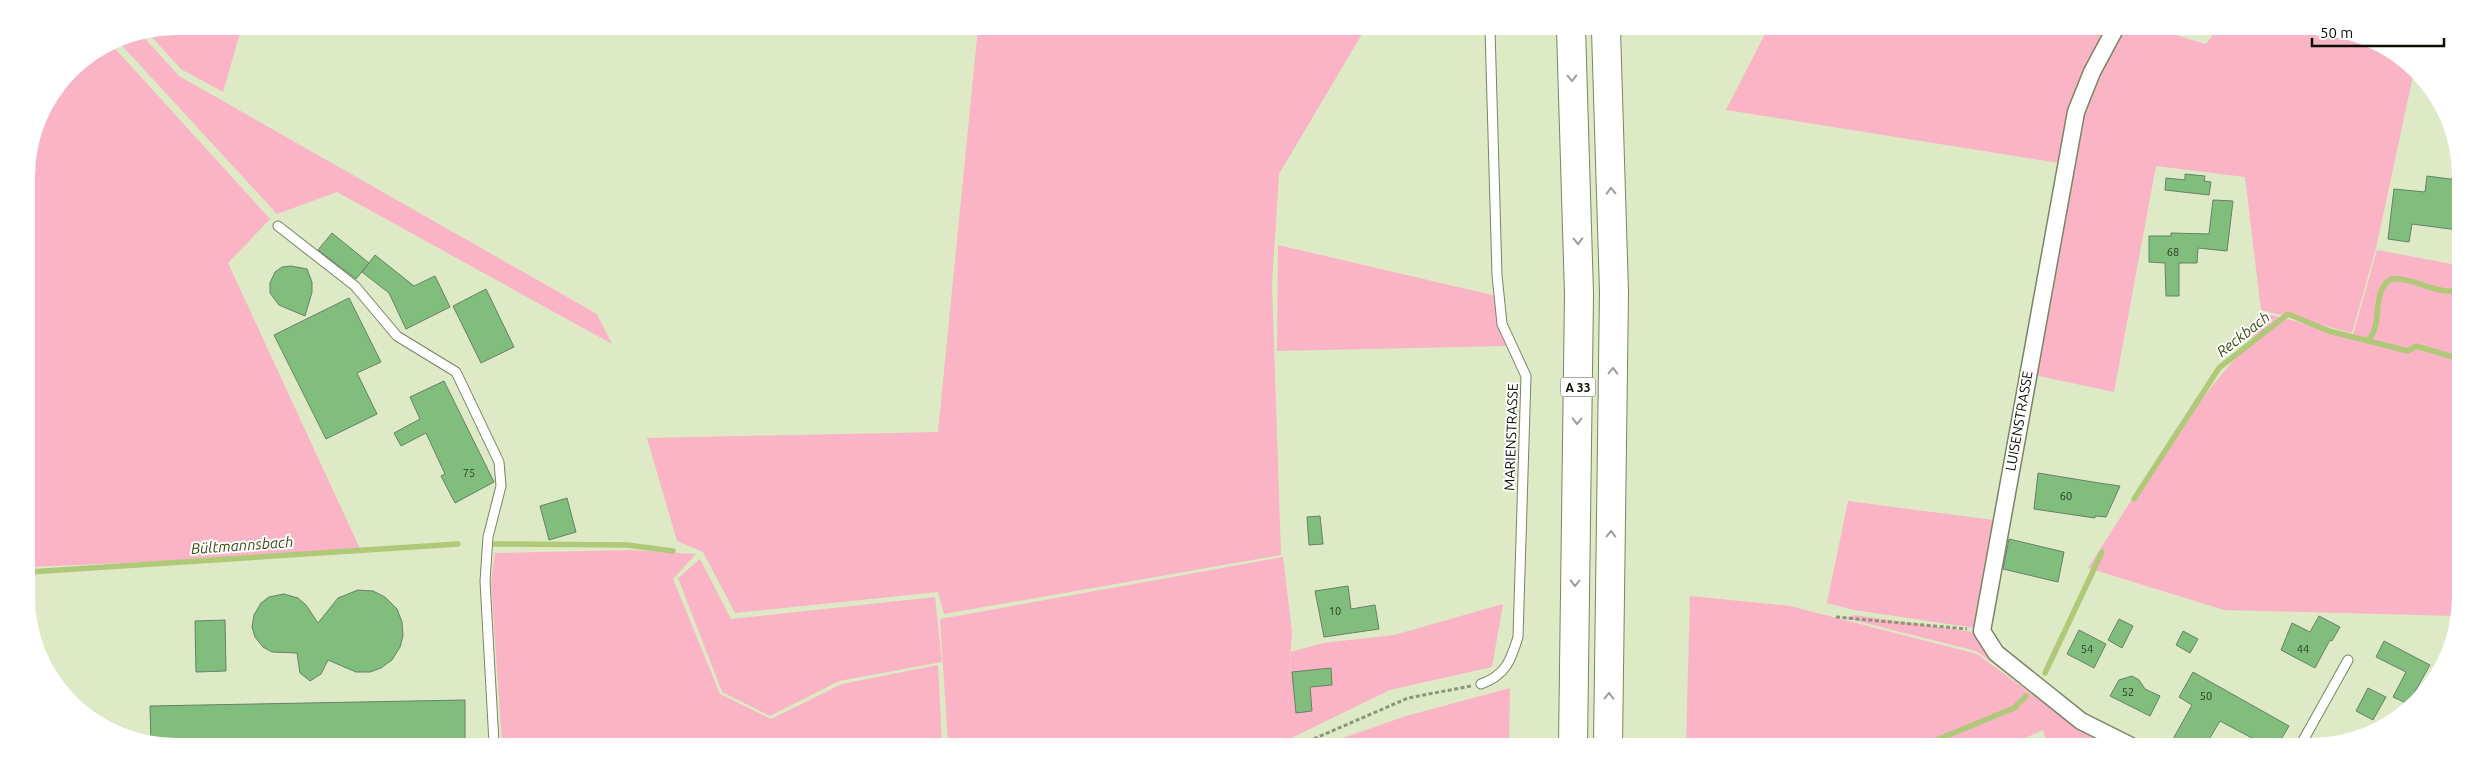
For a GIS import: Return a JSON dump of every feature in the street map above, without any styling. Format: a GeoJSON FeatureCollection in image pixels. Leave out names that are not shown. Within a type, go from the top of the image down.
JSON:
{"type":"FeatureCollection","features":[{"type":"Feature","properties":{"kind":"highway","name":"A 33"},"geometry":{"type":"LineString","coordinates":[[1571,35],[1579,294],[1573,738]]}},
{"type":"Feature","properties":{"kind":"highway","name":"A 33"},"geometry":{"type":"LineString","coordinates":[[1606,35],[1614,292],[1608,738]]}},
{"type":"Feature","properties":{"kind":"street","name":"LUISENSTRASSE"},"geometry":{"type":"LineString","coordinates":[[1982,631],[2076,112],[2092,72],[2112,35]]}},
{"type":"Feature","properties":{"kind":"street"},"geometry":{"type":"LineString","coordinates":[[1982,631],[1996,653],[2081,721],[2115,738]]}},
{"type":"Feature","properties":{"kind":"lane","name":"MARIENSTRASSE"},"geometry":{"type":"LineString","coordinates":[[1481,684],[1494,680],[1510,663],[1518,637],[1526,376],[1502,324],[1497,275],[1490,35]]}},
{"type":"Feature","properties":{"kind":"lane"},"geometry":{"type":"LineString","coordinates":[[278,226],[355,286],[397,336],[456,372],[499,462],[501,486],[488,537],[485,581],[494,738]]}},
{"type":"Feature","properties":{"kind":"lane"},"geometry":{"type":"LineString","coordinates":[[2304,738],[2348,660]]}},
{"type":"Feature","properties":{"kind":"path"},"geometry":{"type":"LineString","coordinates":[[1836,617],[1982,631]]}},
{"type":"Feature","properties":{"kind":"path"},"geometry":{"type":"LineString","coordinates":[[1316,738],[1408,698],[1481,684]]}},
{"type":"Feature","properties":{"kind":"shaded area"},"geometry":{"type":"Polygon","coordinates":[[[176,35],[239,35],[223,92],[181,69],[152,37],[176,35]]]}},
{"type":"Feature","properties":{"kind":"shaded area"},"geometry":{"type":"Polygon","coordinates":[[[977,35],[1361,35],[1279,174],[1272,284],[1281,555],[944,614],[938,592],[735,613],[703,552],[677,541],[647,438],[938,432],[977,35]]]}},
{"type":"Feature","properties":{"kind":"shaded area"},"geometry":{"type":"Polygon","coordinates":[[[1764,35],[2106,35],[2059,163],[1726,110],[1764,35]]]}},
{"type":"Feature","properties":{"kind":"shaded area"},"geometry":{"type":"Polygon","coordinates":[[[2118,35],[2176,35],[2206,44],[2212,35],[2311,35],[2330,36],[2348,40],[2374,49],[2390,59],[2412,78],[2376,248],[2352,333],[2261,310],[2245,177],[2156,166],[2114,392],[2034,375],[2081,115],[2098,74],[2118,35]]]}},
{"type":"Feature","properties":{"kind":"shaded area"},"geometry":{"type":"Polygon","coordinates":[[[145,39],[179,76],[597,314],[612,344],[337,192],[277,214],[122,46],[145,39]]]}},
{"type":"Feature","properties":{"kind":"shaded area"},"geometry":{"type":"Polygon","coordinates":[[[116,49],[270,219],[228,263],[362,553],[35,567],[36,157],[49,113],[59,97],[83,70],[105,54],[116,49]]]}},
{"type":"Feature","properties":{"kind":"shaded area"},"geometry":{"type":"Polygon","coordinates":[[[1278,245],[1505,298],[1506,346],[1277,351],[1278,245]]]}},
{"type":"Feature","properties":{"kind":"shaded area"},"geometry":{"type":"Polygon","coordinates":[[[2377,250],[2452,264],[2451,616],[2224,610],[2088,568],[2179,426],[2271,315],[2353,335],[2377,250]]]}},
{"type":"Feature","properties":{"kind":"shaded area"},"geometry":{"type":"Polygon","coordinates":[[[1848,501],[1993,520],[1975,628],[1854,610],[1827,603],[1848,501]]]}},
{"type":"Feature","properties":{"kind":"shaded area"},"geometry":{"type":"Polygon","coordinates":[[[631,550],[696,554],[673,579],[720,694],[771,719],[842,684],[938,665],[942,738],[502,738],[491,582],[495,553],[631,550]]]}},
{"type":"Feature","properties":{"kind":"shaded area"},"geometry":{"type":"Polygon","coordinates":[[[1283,557],[1292,632],[1288,693],[1291,652],[1323,643],[1394,635],[1503,604],[1492,667],[1390,690],[1291,738],[948,738],[940,619],[1283,557]]]}},
{"type":"Feature","properties":{"kind":"shaded area"},"geometry":{"type":"Polygon","coordinates":[[[700,559],[731,619],[935,597],[942,662],[839,681],[770,716],[722,692],[678,578],[700,559]]]}},
{"type":"Feature","properties":{"kind":"shaded area"},"geometry":{"type":"Polygon","coordinates":[[[1690,596],[1790,606],[1977,654],[2074,724],[2099,738],[2046,738],[2043,730],[2026,738],[1686,738],[1690,596]]]}},
{"type":"Feature","properties":{"kind":"shaded area"},"geometry":{"type":"Polygon","coordinates":[[[1855,615],[1980,633],[2039,696],[1976,651],[1845,618],[1855,615]]]}},
{"type":"Feature","properties":{"kind":"shaded area"},"geometry":{"type":"Polygon","coordinates":[[[1510,688],[1509,738],[1343,738],[1406,716],[1510,688]]]}},
{"type":"Feature","properties":{"kind":"building"},"geometry":{"type":"Polygon","coordinates":[[[2185,174],[2205,176],[2204,181],[2211,182],[2209,195],[2165,190],[2166,178],[2185,180],[2185,174]]]}},
{"type":"Feature","properties":{"kind":"building"},"geometry":{"type":"Polygon","coordinates":[[[2427,176],[2452,179],[2452,229],[2412,224],[2409,242],[2388,239],[2394,189],[2425,192],[2427,176]]]}},
{"type":"Feature","properties":{"kind":"building"},"geometry":{"type":"Polygon","coordinates":[[[2213,200],[2233,201],[2227,251],[2198,248],[2197,263],[2179,263],[2179,296],[2166,296],[2165,263],[2149,262],[2149,236],[2171,236],[2171,233],[2209,234],[2213,200]]]}},
{"type":"Feature","properties":{"kind":"building"},"geometry":{"type":"Polygon","coordinates":[[[332,233],[369,263],[356,279],[318,250],[332,233]]]}},
{"type":"Feature","properties":{"kind":"building"},"geometry":{"type":"Polygon","coordinates":[[[375,255],[414,286],[435,276],[450,307],[406,329],[389,293],[362,272],[375,255]]]}},
{"type":"Feature","properties":{"kind":"building"},"geometry":{"type":"Polygon","coordinates":[[[291,266],[307,269],[312,282],[312,292],[305,316],[279,305],[270,293],[270,283],[275,272],[282,267],[291,266]]]}},
{"type":"Feature","properties":{"kind":"building"},"geometry":{"type":"Polygon","coordinates":[[[486,289],[514,347],[481,363],[453,306],[486,289]]]}},
{"type":"Feature","properties":{"kind":"building"},"geometry":{"type":"Polygon","coordinates":[[[349,298],[381,362],[357,373],[377,414],[326,439],[274,335],[349,298]]]}},
{"type":"Feature","properties":{"kind":"building"},"geometry":{"type":"Polygon","coordinates":[[[444,381],[494,482],[455,503],[441,476],[445,474],[426,433],[401,446],[394,433],[420,419],[410,397],[444,381]]]}},
{"type":"Feature","properties":{"kind":"building"},"geometry":{"type":"Polygon","coordinates":[[[2038,473],[2120,486],[2106,517],[2095,516],[2095,518],[2034,509],[2038,473]]]}},
{"type":"Feature","properties":{"kind":"building"},"geometry":{"type":"Polygon","coordinates":[[[567,498],[576,532],[549,540],[540,506],[567,498]]]}},
{"type":"Feature","properties":{"kind":"building"},"geometry":{"type":"Polygon","coordinates":[[[1320,516],[1323,544],[1309,545],[1307,517],[1320,516]]]}},
{"type":"Feature","properties":{"kind":"building"},"geometry":{"type":"Polygon","coordinates":[[[2009,539],[2064,552],[2058,582],[2003,569],[2009,539]]]}},
{"type":"Feature","properties":{"kind":"building"},"geometry":{"type":"Polygon","coordinates":[[[1348,586],[1351,609],[1375,605],[1379,629],[1324,637],[1315,591],[1348,586]]]}},
{"type":"Feature","properties":{"kind":"building"},"geometry":{"type":"Polygon","coordinates":[[[358,590],[373,591],[385,597],[397,609],[402,622],[403,636],[400,647],[392,660],[381,668],[370,672],[356,672],[328,660],[321,674],[310,681],[300,673],[297,653],[272,652],[263,647],[255,637],[252,627],[254,615],[261,603],[269,597],[284,594],[298,598],[306,605],[318,623],[338,598],[358,590]]]}},
{"type":"Feature","properties":{"kind":"building"},"geometry":{"type":"Polygon","coordinates":[[[2319,616],[2340,627],[2332,641],[2330,640],[2315,668],[2281,650],[2292,623],[2310,632],[2319,616]]]}},
{"type":"Feature","properties":{"kind":"building"},"geometry":{"type":"Polygon","coordinates":[[[2119,619],[2133,626],[2122,648],[2108,640],[2119,619]]]}},
{"type":"Feature","properties":{"kind":"building"},"geometry":{"type":"Polygon","coordinates":[[[225,620],[226,671],[196,672],[195,621],[225,620]]]}},
{"type":"Feature","properties":{"kind":"building"},"geometry":{"type":"Polygon","coordinates":[[[2079,630],[2106,644],[2094,668],[2067,654],[2079,630]]]}},
{"type":"Feature","properties":{"kind":"building"},"geometry":{"type":"Polygon","coordinates":[[[2183,631],[2198,639],[2190,653],[2176,645],[2183,631]]]}},
{"type":"Feature","properties":{"kind":"building"},"geometry":{"type":"Polygon","coordinates":[[[2384,641],[2430,665],[2414,694],[2405,702],[2393,697],[2406,672],[2376,657],[2384,641]]]}},
{"type":"Feature","properties":{"kind":"building"},"geometry":{"type":"Polygon","coordinates":[[[1331,668],[1332,685],[1310,687],[1312,711],[1296,713],[1292,672],[1331,668]]]}},
{"type":"Feature","properties":{"kind":"building"},"geometry":{"type":"Polygon","coordinates":[[[2193,672],[2289,726],[2282,738],[2252,738],[2220,721],[2210,738],[2174,738],[2192,705],[2179,697],[2193,672]]]}},
{"type":"Feature","properties":{"kind":"building"},"geometry":{"type":"Polygon","coordinates":[[[2132,676],[2139,680],[2145,689],[2160,696],[2150,716],[2110,696],[2119,680],[2132,676]]]}},
{"type":"Feature","properties":{"kind":"building"},"geometry":{"type":"Polygon","coordinates":[[[2368,688],[2386,697],[2373,720],[2356,711],[2368,688]]]}},
{"type":"Feature","properties":{"kind":"building"},"geometry":{"type":"Polygon","coordinates":[[[465,700],[465,738],[157,737],[151,736],[150,706],[465,700]]]}},
{"type":"Feature","properties":{"kind":"waterway"},"geometry":{"type":"LineString","coordinates":[[2368,340],[2373,334],[2381,292],[2391,279],[2408,280],[2440,290],[2452,291]]}},
{"type":"Feature","properties":{"kind":"waterway","name":"Reckbach"},"geometry":{"type":"LineString","coordinates":[[2134,499],[2219,368],[2288,314],[2329,331],[2408,351],[2416,346],[2452,357]]}},
{"type":"Feature","properties":{"kind":"waterway","name":"Bültmannsbach"},"geometry":{"type":"LineString","coordinates":[[35,572],[458,544]]}},
{"type":"Feature","properties":{"kind":"waterway","name":"Bültmannsbach"},"geometry":{"type":"LineString","coordinates":[[495,544],[627,545],[673,551]]}},
{"type":"Feature","properties":{"kind":"waterway","name":"Reckbach"},"geometry":{"type":"LineString","coordinates":[[2045,673],[2102,552]]}},
{"type":"Feature","properties":{"kind":"waterway","name":"Reckbach"},"geometry":{"type":"LineString","coordinates":[[1941,738],[2014,708],[2026,696]]}}]}
